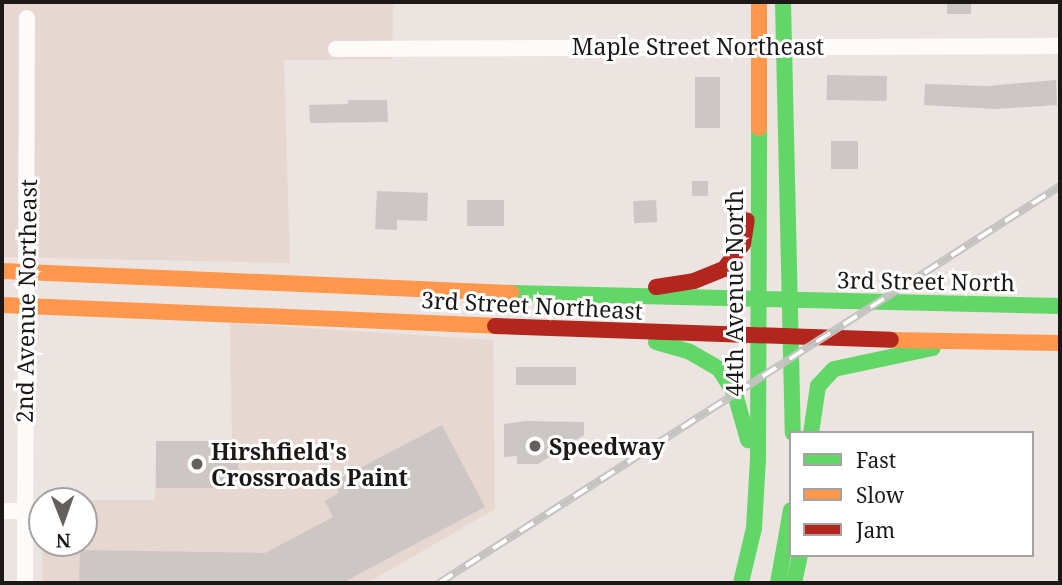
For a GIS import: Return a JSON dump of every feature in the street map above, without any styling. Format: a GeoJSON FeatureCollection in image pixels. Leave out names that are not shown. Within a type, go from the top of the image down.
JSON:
{"type":"FeatureCollection","features":[{"type":"Feature","properties":{"kind":"main road","name":"44th Avenue North"},"geometry":{"type":"LineString","coordinates":[[741,583],[754,528],[758,337],[759,2]]}},
{"type":"Feature","properties":{"kind":"main road"},"geometry":{"type":"LineString","coordinates":[[783,2],[793,431]]}},
{"type":"Feature","properties":{"kind":"main road"},"geometry":{"type":"LineString","coordinates":[[517,293],[653,288],[694,281],[724,269],[745,236],[757,98]]}},
{"type":"Feature","properties":{"kind":"main road","name":"3rd Street Northeast"},"geometry":{"type":"LineString","coordinates":[[2,271],[790,302]]}},
{"type":"Feature","properties":{"kind":"main road","name":"3rd Street North"},"geometry":{"type":"LineString","coordinates":[[790,302],[1060,306]]}},
{"type":"Feature","properties":{"kind":"main road","name":"3rd Street Northeast"},"geometry":{"type":"LineString","coordinates":[[2,305],[583,331],[1060,343]]}},
{"type":"Feature","properties":{"kind":"main road"},"geometry":{"type":"LineString","coordinates":[[583,331],[678,348],[719,369],[743,415],[751,464],[754,528]]}},
{"type":"Feature","properties":{"kind":"main road"},"geometry":{"type":"LineString","coordinates":[[811,431],[818,386],[834,369],[954,342]]}},
{"type":"Feature","properties":{"kind":"main road"},"geometry":{"type":"LineString","coordinates":[[778,583],[789,521]]}},
{"type":"Feature","properties":{"kind":"main road"},"geometry":{"type":"LineString","coordinates":[[794,583],[800,557]]}},
{"type":"Feature","properties":{"kind":"street","name":"2nd Avenue Northeast"},"geometry":{"type":"LineString","coordinates":[[25,583],[26,305],[29,271],[27,18]]}},
{"type":"Feature","properties":{"kind":"street","name":"Maple Street Northeast"},"geometry":{"type":"LineString","coordinates":[[336,49],[784,44],[1060,46]]}},
{"type":"Feature","properties":{"kind":"street"},"geometry":{"type":"LineString","coordinates":[[2,511],[24,511]]}},
{"type":"Feature","properties":{"kind":"shaded area"},"geometry":{"type":"Polygon","coordinates":[[[2,2],[393,2],[392,59],[284,60],[290,263],[2,257],[2,2]]]}},
{"type":"Feature","properties":{"kind":"shaded area"},"geometry":{"type":"Polygon","coordinates":[[[230,323],[493,340],[495,509],[367,583],[43,583],[42,557],[98,557],[98,500],[155,500],[156,441],[232,441],[230,323]]]}},
{"type":"Feature","properties":{"kind":"building"},"geometry":{"type":"Polygon","coordinates":[[[947,2],[971,2],[971,14],[947,14],[947,2]]]}},
{"type":"Feature","properties":{"kind":"building"},"geometry":{"type":"Polygon","coordinates":[[[827,75],[887,76],[887,101],[827,100],[827,75]]]}},
{"type":"Feature","properties":{"kind":"building"},"geometry":{"type":"Polygon","coordinates":[[[695,77],[720,77],[720,128],[695,128],[695,77]]]}},
{"type":"Feature","properties":{"kind":"building"},"geometry":{"type":"Polygon","coordinates":[[[1056,80],[1057,105],[995,109],[924,105],[925,84],[987,86],[1056,80]]]}},
{"type":"Feature","properties":{"kind":"building"},"geometry":{"type":"Polygon","coordinates":[[[348,100],[387,100],[388,122],[310,123],[309,105],[348,104],[348,100]]]}},
{"type":"Feature","properties":{"kind":"building"},"geometry":{"type":"Polygon","coordinates":[[[831,141],[858,141],[858,169],[831,169],[831,141]]]}},
{"type":"Feature","properties":{"kind":"building"},"geometry":{"type":"Polygon","coordinates":[[[692,181],[708,181],[708,196],[692,196],[692,181]]]}},
{"type":"Feature","properties":{"kind":"building"},"geometry":{"type":"Polygon","coordinates":[[[377,191],[428,193],[427,221],[397,220],[397,230],[375,229],[377,191]]]}},
{"type":"Feature","properties":{"kind":"building"},"geometry":{"type":"Polygon","coordinates":[[[467,200],[504,200],[504,226],[467,226],[467,200]]]}},
{"type":"Feature","properties":{"kind":"building"},"geometry":{"type":"Polygon","coordinates":[[[656,200],[657,222],[634,223],[633,201],[656,200]]]}},
{"type":"Feature","properties":{"kind":"building"},"geometry":{"type":"Polygon","coordinates":[[[516,367],[576,367],[576,385],[516,385],[516,367]]]}},
{"type":"Feature","properties":{"kind":"building","name":"Speedway"},"geometry":{"type":"Polygon","coordinates":[[[525,421],[584,422],[584,435],[538,464],[517,464],[517,456],[504,457],[504,424],[525,421]]]}},
{"type":"Feature","properties":{"kind":"building"},"geometry":{"type":"Polygon","coordinates":[[[442,425],[485,507],[342,583],[79,583],[80,557],[98,557],[98,550],[265,553],[333,517],[325,501],[339,493],[333,482],[442,425]]]}},
{"type":"Feature","properties":{"kind":"building","name":"Hirshfield's Crossroads Paint"},"geometry":{"type":"Polygon","coordinates":[[[156,441],[238,441],[238,488],[156,488],[156,441]]]}},
{"type":"Feature","properties":{"kind":"railway"},"geometry":{"type":"LineString","coordinates":[[439,583],[1060,186]]}},
{"type":"Feature","properties":{"kind":"traffic: fast"},"geometry":{"type":"LineString","coordinates":[[783,2],[793,431]]}},
{"type":"Feature","properties":{"kind":"traffic: fast"},"geometry":{"type":"LineString","coordinates":[[741,583],[754,528],[758,459],[759,128]]}},
{"type":"Feature","properties":{"kind":"traffic: fast"},"geometry":{"type":"LineString","coordinates":[[512,293],[1060,306]]}},
{"type":"Feature","properties":{"kind":"traffic: fast"},"geometry":{"type":"LineString","coordinates":[[656,342],[690,352],[719,369],[735,394],[748,440]]}},
{"type":"Feature","properties":{"kind":"traffic: fast"},"geometry":{"type":"LineString","coordinates":[[811,431],[818,386],[834,369],[933,348]]}},
{"type":"Feature","properties":{"kind":"traffic: fast"},"geometry":{"type":"LineString","coordinates":[[778,583],[789,521]]}},
{"type":"Feature","properties":{"kind":"traffic: fast"},"geometry":{"type":"LineString","coordinates":[[794,583],[800,557]]}},
{"type":"Feature","properties":{"kind":"traffic: slow"},"geometry":{"type":"LineString","coordinates":[[759,2],[759,128]]}},
{"type":"Feature","properties":{"kind":"traffic: slow"},"geometry":{"type":"LineString","coordinates":[[2,271],[512,293]]}},
{"type":"Feature","properties":{"kind":"traffic: slow"},"geometry":{"type":"LineString","coordinates":[[2,305],[495,326]]}},
{"type":"Feature","properties":{"kind":"traffic: slow"},"geometry":{"type":"LineString","coordinates":[[891,340],[1060,343]]}},
{"type":"Feature","properties":{"kind":"traffic: jam"},"geometry":{"type":"LineString","coordinates":[[656,287],[694,281],[724,269],[743,244],[747,220]]}},
{"type":"Feature","properties":{"kind":"traffic: jam"},"geometry":{"type":"LineString","coordinates":[[495,326],[891,340]]}},
{"type":"Feature","properties":{"kind":"place","name":"Speedway"},"geometry":{"type":"Point","coordinates":[535,446]}},
{"type":"Feature","properties":{"kind":"place","name":"Hirshfield's Crossroads Paint"},"geometry":{"type":"Point","coordinates":[197,464]}}]}
